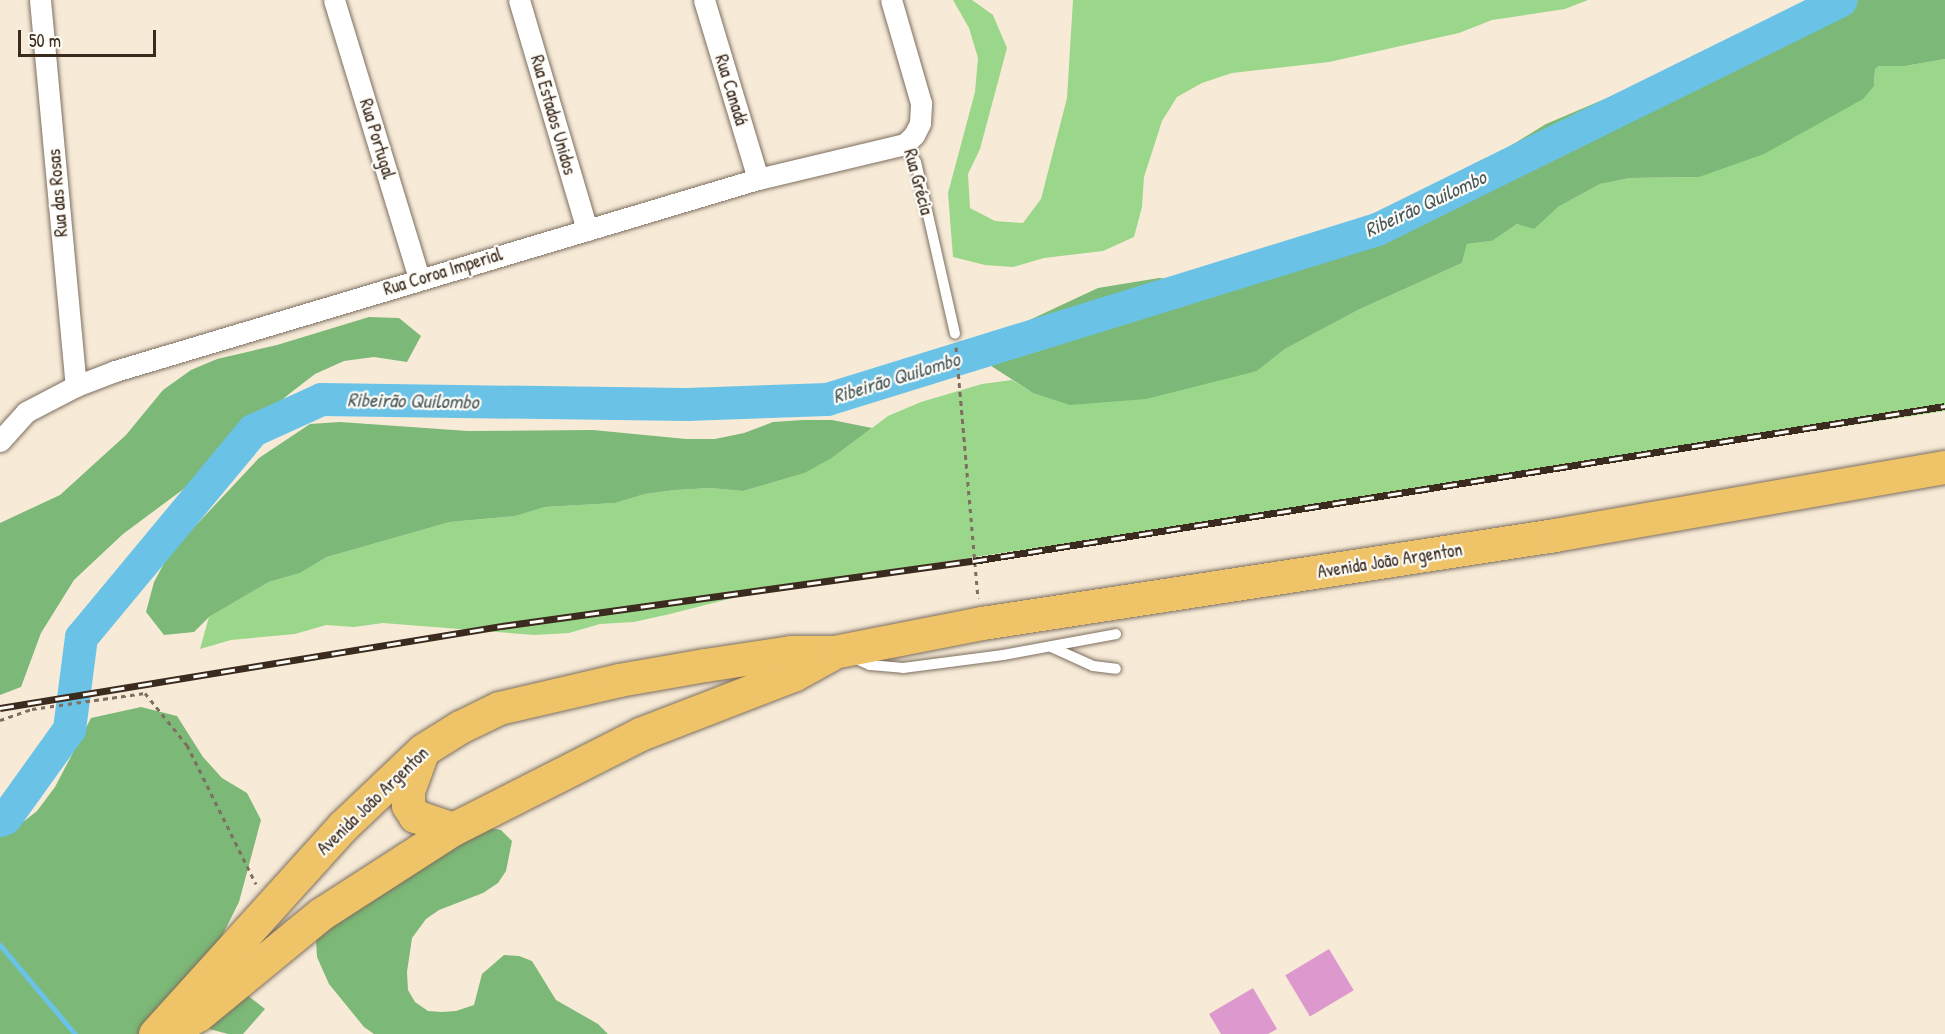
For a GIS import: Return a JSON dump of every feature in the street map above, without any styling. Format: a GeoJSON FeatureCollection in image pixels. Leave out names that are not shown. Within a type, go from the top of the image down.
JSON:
{"type":"FeatureCollection","features":[{"type":"Feature","properties":{"kind":"main road","name":"Avenida João Argenton"},"geometry":{"type":"LineString","coordinates":[[155,1034],[343,826],[423,750],[460,727],[499,708],[619,680],[791,652],[837,652],[982,623],[1555,535],[1945,467]]}},
{"type":"Feature","properties":{"kind":"main road","name":"Avenida João Argenton"},"geometry":{"type":"LineString","coordinates":[[164,1034],[198,1015],[321,914],[453,829],[640,734],[793,675],[837,652]]}},
{"type":"Feature","properties":{"kind":"main road"},"geometry":{"type":"LineString","coordinates":[[423,750],[408,790],[408,805],[415,816],[453,829]]}},
{"type":"Feature","properties":{"kind":"street","name":"Rua das Rosas"},"geometry":{"type":"LineString","coordinates":[[40,0],[76,386]]}},
{"type":"Feature","properties":{"kind":"street","name":"Rua Portugal"},"geometry":{"type":"LineString","coordinates":[[334,0],[419,279]]}},
{"type":"Feature","properties":{"kind":"street","name":"Rua Estados Unidos"},"geometry":{"type":"LineString","coordinates":[[519,0],[587,230]]}},
{"type":"Feature","properties":{"kind":"street","name":"Rua Canadá"},"geometry":{"type":"LineString","coordinates":[[704,0],[758,179]]}},
{"type":"Feature","properties":{"kind":"street","name":"Rua Grécia"},"geometry":{"type":"LineString","coordinates":[[891,0],[921,104],[920,123],[914,135],[905,144]]}},
{"type":"Feature","properties":{"kind":"street","name":"Rua Coroa Imperial"},"geometry":{"type":"LineString","coordinates":[[0,441],[26,412],[76,386],[115,371],[208,346],[419,279],[758,179],[905,144]]}},
{"type":"Feature","properties":{"kind":"lane","name":"Rua Grécia"},"geometry":{"type":"LineString","coordinates":[[905,144],[916,162],[955,334]]}},
{"type":"Feature","properties":{"kind":"lane"},"geometry":{"type":"LineString","coordinates":[[837,652],[870,665],[903,668],[1051,647],[1116,634]]}},
{"type":"Feature","properties":{"kind":"lane"},"geometry":{"type":"LineString","coordinates":[[1051,647],[1093,666],[1116,669]]}},
{"type":"Feature","properties":{"kind":"path"},"geometry":{"type":"LineString","coordinates":[[955,334],[973,561],[982,623]]}},
{"type":"Feature","properties":{"kind":"path"},"geometry":{"type":"LineString","coordinates":[[0,720],[32,709],[145,693],[188,745],[268,907]]}},
{"type":"Feature","properties":{"kind":"green space"},"geometry":{"type":"Polygon","coordinates":[[[953,0],[972,0],[993,15],[1007,48],[980,149],[968,174],[970,208],[995,221],[1023,223],[1041,199],[1067,98],[1073,0],[1588,0],[1565,9],[1492,20],[1459,33],[1329,62],[1232,73],[1202,83],[1177,97],[1162,121],[1144,177],[1142,207],[1134,237],[1103,251],[1044,258],[1013,267],[985,265],[953,257],[948,193],[975,92],[978,58],[969,28],[953,0]]]}},
{"type":"Feature","properties":{"kind":"green space"},"geometry":{"type":"Polygon","coordinates":[[[1817,0],[1945,0],[1945,59],[1905,66],[1879,66],[1875,69],[1874,86],[1863,99],[1764,154],[1699,177],[1630,178],[1600,184],[1558,207],[1534,229],[1517,224],[1492,241],[1467,244],[1462,263],[1358,310],[1285,349],[1257,371],[1146,399],[1070,405],[1033,393],[985,362],[986,347],[997,335],[1098,288],[1159,278],[1207,282],[1270,266],[1360,224],[1414,205],[1546,124],[1680,67],[1789,16],[1817,0]]]}},
{"type":"Feature","properties":{"kind":"green space"},"geometry":{"type":"Polygon","coordinates":[[[1945,59],[1945,411],[876,572],[874,577],[768,589],[634,622],[600,624],[569,633],[534,635],[383,623],[354,627],[326,625],[295,634],[231,640],[200,649],[209,617],[269,582],[300,573],[327,557],[450,522],[514,516],[545,507],[615,503],[645,494],[675,490],[710,488],[743,491],[805,473],[832,458],[888,416],[921,402],[982,384],[1012,380],[1033,393],[1257,371],[1285,349],[1358,310],[1462,263],[1467,244],[1492,241],[1517,224],[1534,228],[1558,207],[1600,184],[1630,178],[1699,177],[1874,86],[1875,69],[1879,66],[1905,66],[1945,59]]]}},
{"type":"Feature","properties":{"kind":"green space"},"geometry":{"type":"Polygon","coordinates":[[[369,317],[399,318],[421,336],[407,362],[374,357],[344,361],[315,374],[289,394],[242,434],[193,482],[123,534],[74,580],[41,633],[21,687],[0,695],[0,523],[60,495],[126,435],[163,390],[191,370],[217,359],[277,345],[369,317]]]}},
{"type":"Feature","properties":{"kind":"green space"},"geometry":{"type":"Polygon","coordinates":[[[832,420],[872,428],[832,458],[805,473],[743,491],[710,488],[675,490],[645,494],[615,503],[545,507],[515,516],[450,522],[327,557],[300,573],[269,582],[209,617],[194,632],[164,635],[146,612],[154,582],[169,554],[259,458],[310,424],[340,422],[468,431],[593,430],[686,439],[715,439],[744,433],[773,422],[832,420]]]}},
{"type":"Feature","properties":{"kind":"green space"},"geometry":{"type":"Polygon","coordinates":[[[141,707],[177,716],[203,757],[222,778],[247,793],[261,820],[239,902],[211,958],[237,987],[265,1009],[243,1034],[228,1034],[176,1020],[145,1034],[0,1034],[0,835],[14,829],[37,811],[55,787],[91,718],[141,707]]]}},
{"type":"Feature","properties":{"kind":"green space"},"geometry":{"type":"Polygon","coordinates":[[[487,827],[501,830],[512,841],[506,871],[498,883],[483,893],[439,910],[426,919],[412,938],[407,972],[408,990],[415,1002],[428,1011],[442,1012],[456,1011],[474,1005],[482,974],[504,955],[519,956],[532,961],[556,1000],[598,1024],[608,1034],[374,1034],[364,1027],[329,984],[317,957],[316,941],[321,927],[487,827]]]}},
{"type":"Feature","properties":{"kind":"building"},"geometry":{"type":"Polygon","coordinates":[[[1329,949],[1354,990],[1310,1016],[1285,975],[1329,949]]]}},
{"type":"Feature","properties":{"kind":"building"},"geometry":{"type":"Polygon","coordinates":[[[1253,988],[1277,1029],[1268,1034],[1221,1034],[1209,1014],[1253,988]]]}},
{"type":"Feature","properties":{"kind":"waterway","name":"Ribeirão Quilombo"},"geometry":{"type":"LineString","coordinates":[[0,820],[5,818],[69,729],[81,637],[253,430],[321,399],[686,404],[827,399],[1377,229],[1841,0]]}},
{"type":"Feature","properties":{"kind":"waterway"},"geometry":{"type":"LineString","coordinates":[[0,945],[75,1034]]}},
{"type":"Feature","properties":{"kind":"railway"},"geometry":{"type":"LineString","coordinates":[[0,708],[502,626],[973,561],[1945,406]]}}]}
